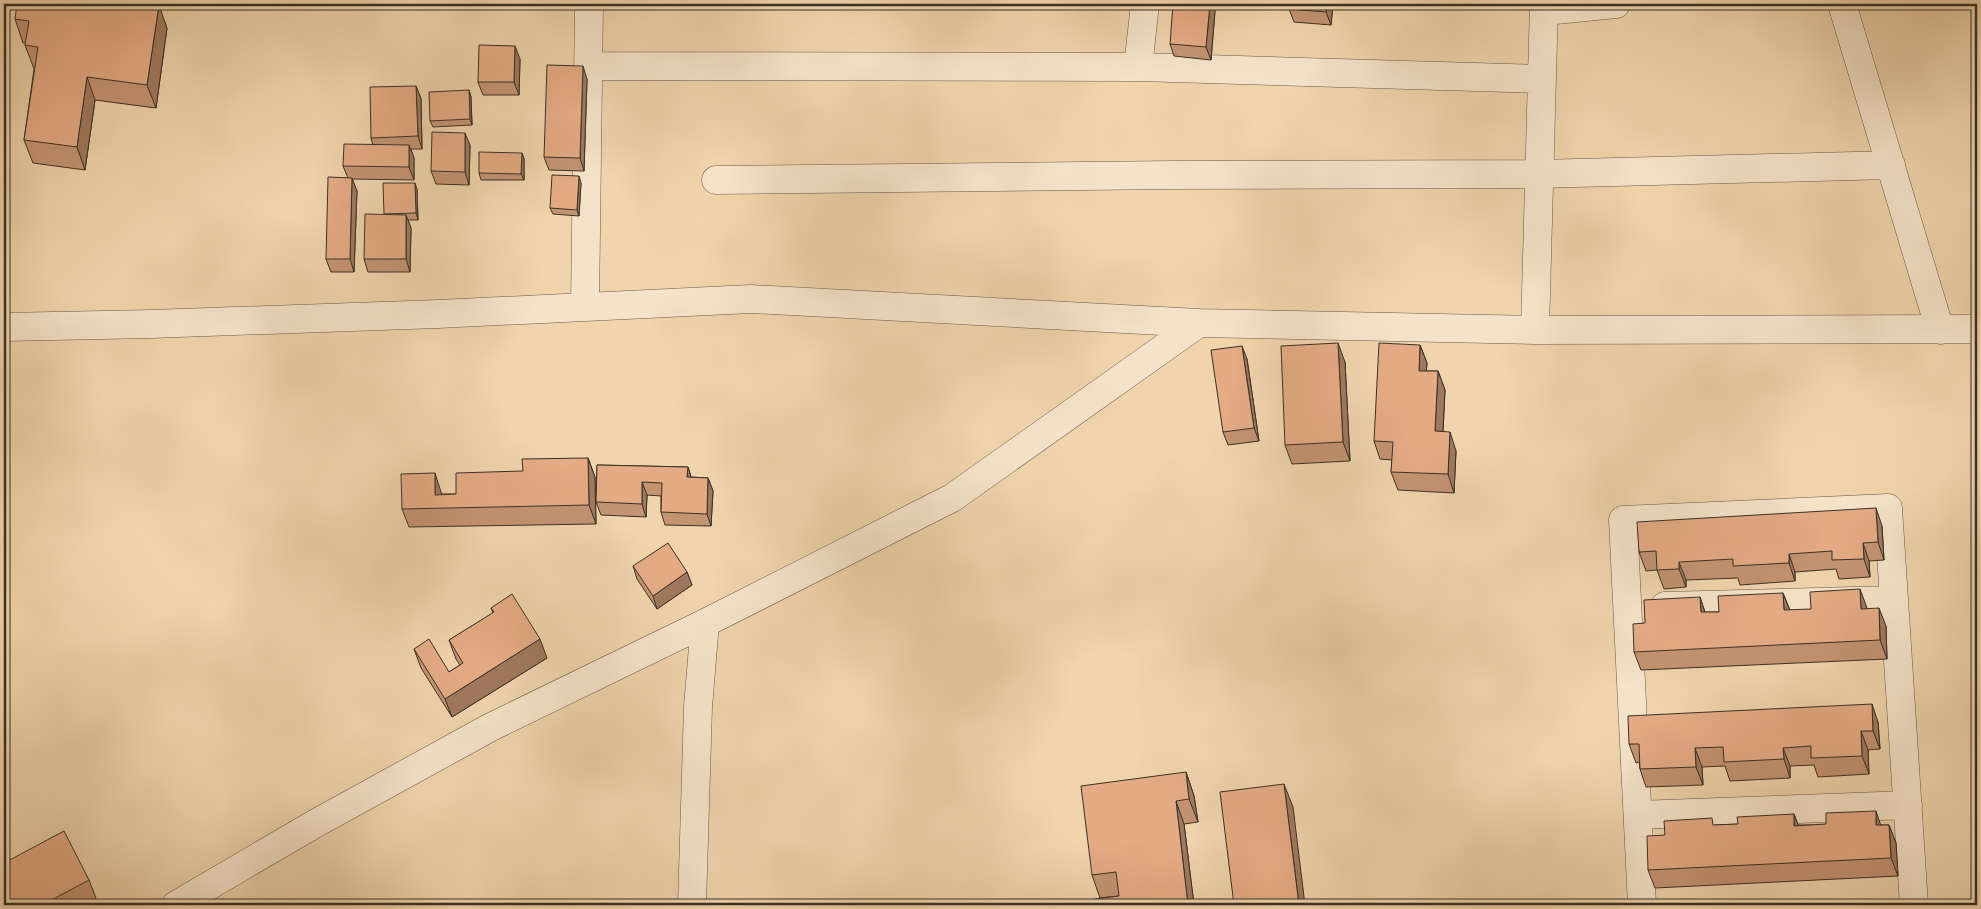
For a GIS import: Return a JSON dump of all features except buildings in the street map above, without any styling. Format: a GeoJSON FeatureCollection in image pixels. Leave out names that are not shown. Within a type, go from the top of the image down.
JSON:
{"type":"FeatureCollection","features":[{"type":"Feature","properties":{"kind":"street"},"geometry":{"type":"LineString","coordinates":[[585,307],[589,4]]}},
{"type":"Feature","properties":{"kind":"street"},"geometry":{"type":"LineString","coordinates":[[1138,67],[1145,4]]}},
{"type":"Feature","properties":{"kind":"street"},"geometry":{"type":"LineString","coordinates":[[1536,330],[1538,174],[1545,7],[1616,4]]}},
{"type":"Feature","properties":{"kind":"street"},"geometry":{"type":"LineString","coordinates":[[1842,4],[1940,330]]}},
{"type":"Feature","properties":{"kind":"street"},"geometry":{"type":"LineString","coordinates":[[588,66],[1138,67],[1542,79]]}},
{"type":"Feature","properties":{"kind":"street"},"geometry":{"type":"LineString","coordinates":[[716,180],[1163,175],[1538,174],[1891,165]]}},
{"type":"Feature","properties":{"kind":"street"},"geometry":{"type":"LineString","coordinates":[[4,327],[161,324],[751,299],[1199,323],[1536,330],[1977,329]]}},
{"type":"Feature","properties":{"kind":"street"},"geometry":{"type":"LineString","coordinates":[[191,901],[318,822],[491,727],[705,623],[952,498],[1199,323]]}},
{"type":"Feature","properties":{"kind":"street"},"geometry":{"type":"LineString","coordinates":[[1642,905],[1624,520],[1888,508],[1914,905]]}},
{"type":"Feature","properties":{"kind":"street"},"geometry":{"type":"LineString","coordinates":[[1627,607],[1893,600]]}},
{"type":"Feature","properties":{"kind":"street"},"geometry":{"type":"LineString","coordinates":[[692,905],[698,707],[705,623]]}},
{"type":"Feature","properties":{"kind":"street"},"geometry":{"type":"LineString","coordinates":[[1638,815],[1908,805]]}}]}
